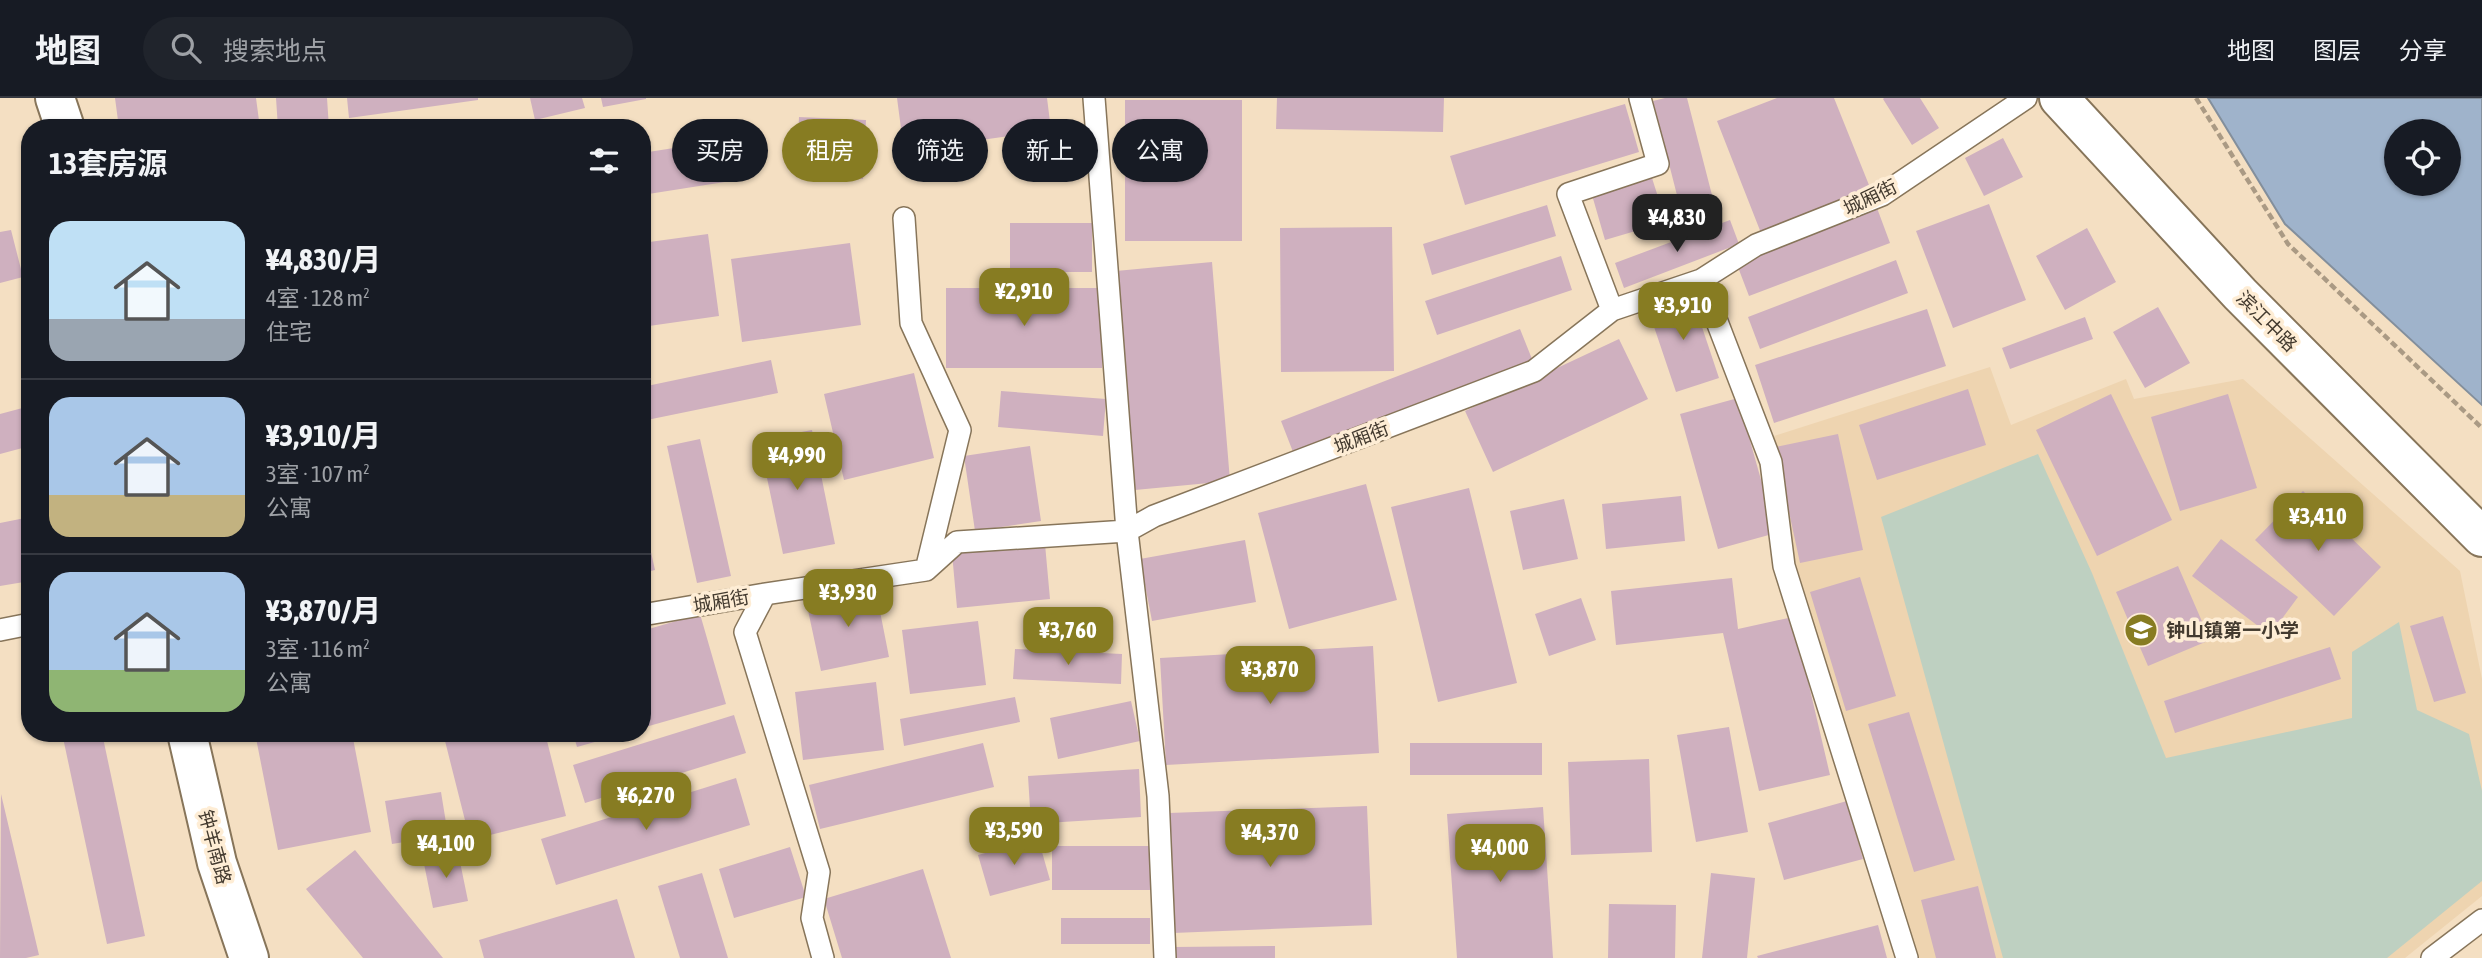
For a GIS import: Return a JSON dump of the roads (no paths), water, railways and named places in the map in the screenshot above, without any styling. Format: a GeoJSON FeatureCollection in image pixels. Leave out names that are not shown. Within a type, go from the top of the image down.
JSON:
{"type":"FeatureCollection","features":[{"type":"Feature","properties":{"kind":"street"},"geometry":{"type":"LineString","coordinates":[[55,98],[62,119]]}},
{"type":"Feature","properties":{"kind":"street","name":"滨江中路"},"geometry":{"type":"LineString","coordinates":[[2059,98],[2240,294],[2482,537]]}},
{"type":"Feature","properties":{"kind":"street","name":"钟羊南路"},"geometry":{"type":"LineString","coordinates":[[189,742],[217,863],[250,958]]}},
{"type":"Feature","properties":{"kind":"lane"},"geometry":{"type":"LineString","coordinates":[[1094,98],[1127,531],[1158,796],[1166,958]]}},
{"type":"Feature","properties":{"kind":"lane"},"geometry":{"type":"LineString","coordinates":[[1612,310],[1568,194],[1658,164],[1640,98]]}},
{"type":"Feature","properties":{"kind":"lane","name":"城厢街"},"geometry":{"type":"LineString","coordinates":[[651,613],[926,570],[957,542],[1127,531],[1154,516],[1534,372],[1612,310],[1701,280],[1756,245],[1882,195],[2026,98]]}},
{"type":"Feature","properties":{"kind":"lane"},"geometry":{"type":"LineString","coordinates":[[904,218],[911,323],[960,430],[926,570]]}},
{"type":"Feature","properties":{"kind":"lane"},"geometry":{"type":"LineString","coordinates":[[1701,280],[1772,462],[1784,566],[1907,958]]}},
{"type":"Feature","properties":{"kind":"lane"},"geometry":{"type":"LineString","coordinates":[[765,594],[745,632],[819,872],[812,918],[824,958]]}},
{"type":"Feature","properties":{"kind":"lane"},"geometry":{"type":"LineString","coordinates":[[0,630],[21,626]]}},
{"type":"Feature","properties":{"kind":"lane"},"geometry":{"type":"LineString","coordinates":[[2432,958],[2482,920]]}},
{"type":"Feature","properties":{"kind":"water"},"geometry":{"type":"Polygon","coordinates":[[[2208,98],[2482,98],[2482,405],[2285,224],[2208,98]]]}},
{"type":"Feature","properties":{"kind":"place","name":"钟山镇第一小学"},"geometry":{"type":"Point","coordinates":[2141,630]}}]}
